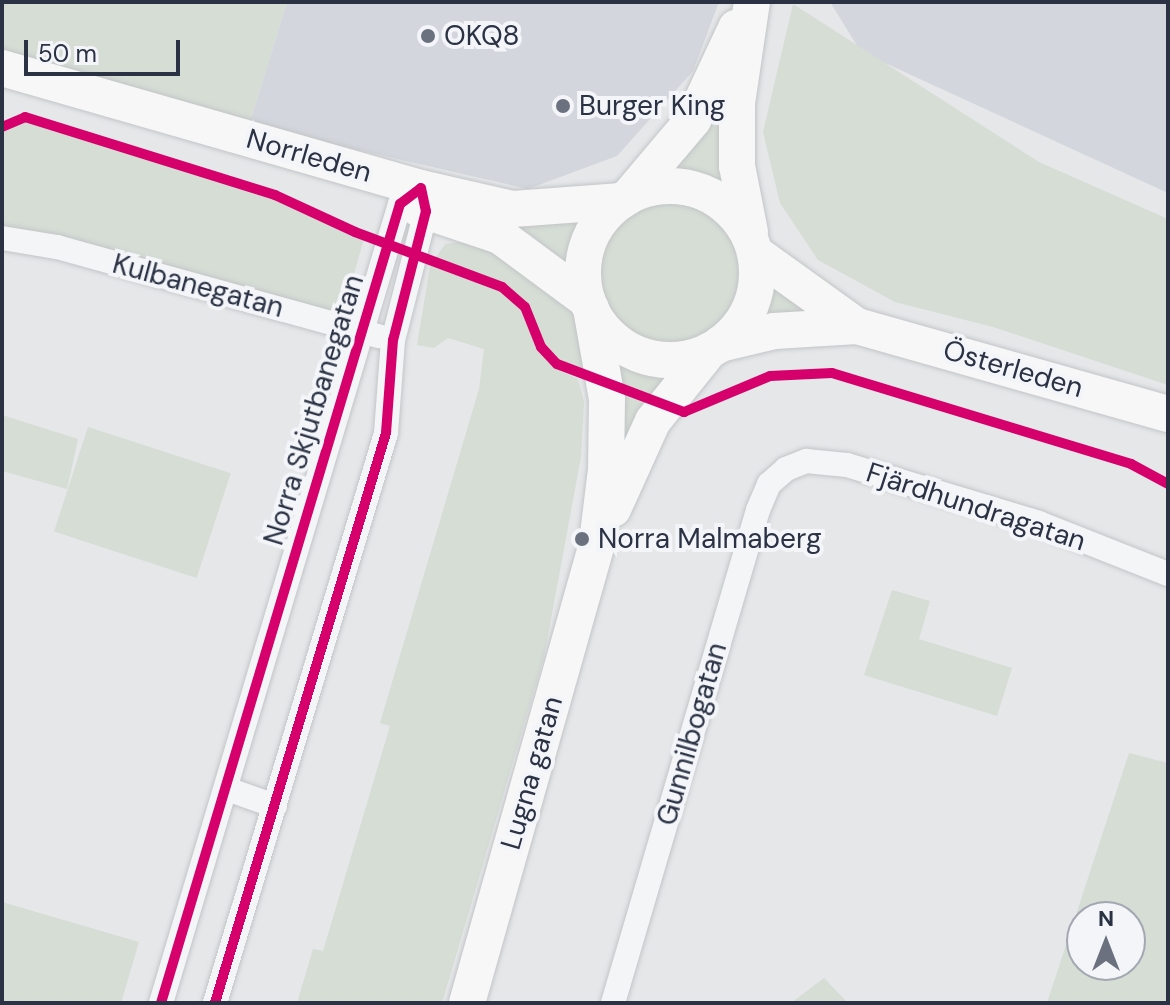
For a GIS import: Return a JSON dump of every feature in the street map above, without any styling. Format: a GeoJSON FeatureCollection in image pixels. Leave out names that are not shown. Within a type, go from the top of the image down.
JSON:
{"type":"FeatureCollection","features":[{"type":"Feature","properties":{"kind":"main road"},"geometry":{"type":"LineString","coordinates":[[750,2],[737,103],[737,166],[754,247],[752,304],[715,348],[675,359],[641,355],[603,328],[589,304],[584,282],[588,245],[601,220],[625,199],[693,120],[750,2]]}},
{"type":"Feature","properties":{"kind":"main road","name":"Norrleden"},"geometry":{"type":"LineString","coordinates":[[2,68],[416,201],[500,236],[589,304]]}},
{"type":"Feature","properties":{"kind":"main road","name":"Norrleden"},"geometry":{"type":"LineString","coordinates":[[2,89],[416,201],[513,209],[625,199]]}},
{"type":"Feature","properties":{"kind":"main road"},"geometry":{"type":"LineString","coordinates":[[625,199],[651,188],[700,191],[731,211],[754,247]]}},
{"type":"Feature","properties":{"kind":"main road","name":"Österleden"},"geometry":{"type":"LineString","coordinates":[[754,247],[857,326]]}},
{"type":"Feature","properties":{"kind":"main road","name":"Lugna gatan"},"geometry":{"type":"LineString","coordinates":[[467,1003],[597,543],[606,470],[607,399],[589,304]]}},
{"type":"Feature","properties":{"kind":"main road","name":"Österleden"},"geometry":{"type":"LineString","coordinates":[[715,348],[774,331],[857,326],[1168,414]]}},
{"type":"Feature","properties":{"kind":"main road","name":"Lugna gatan"},"geometry":{"type":"LineString","coordinates":[[597,543],[653,421],[715,348]]}},
{"type":"Feature","properties":{"kind":"street","name":"Norra Skjutbanegatan"},"geometry":{"type":"LineString","coordinates":[[161,1003],[363,332],[416,201]]}},
{"type":"Feature","properties":{"kind":"street","name":"Norra Skjutbanegatan"},"geometry":{"type":"LineString","coordinates":[[215,1003],[386,433],[393,340],[416,201]]}},
{"type":"Feature","properties":{"kind":"street","name":"Kulbanegatan"},"geometry":{"type":"LineString","coordinates":[[2,238],[57,247],[393,340]]}},
{"type":"Feature","properties":{"kind":"street","name":"Fjärdhundragatan"},"geometry":{"type":"LineString","coordinates":[[783,472],[806,461],[847,465],[1039,523],[1168,574]]}},
{"type":"Feature","properties":{"kind":"street","name":"Gunnilbogatan"},"geometry":{"type":"LineString","coordinates":[[613,1003],[758,510],[769,484],[783,472]]}},
{"type":"Feature","properties":{"kind":"street"},"geometry":{"type":"LineString","coordinates":[[227,789],[275,806]]}},
{"type":"Feature","properties":{"kind":"shaded area"},"geometry":{"type":"Polygon","coordinates":[[[2,2],[287,2],[249,125],[2,52],[2,2]]]}},
{"type":"Feature","properties":{"kind":"shaded area"},"geometry":{"type":"Polygon","coordinates":[[[287,2],[719,2],[693,71],[617,156],[528,189],[249,125],[287,2]]]}},
{"type":"Feature","properties":{"kind":"shaded area"},"geometry":{"type":"Polygon","coordinates":[[[830,2],[1168,2],[1168,193],[861,52],[830,2]]]}},
{"type":"Feature","properties":{"kind":"shaded area"},"geometry":{"type":"Polygon","coordinates":[[[793,4],[1039,162],[1168,219],[1168,385],[993,327],[895,302],[818,260],[780,203],[763,132],[793,4]]]}},
{"type":"Feature","properties":{"kind":"shaded area"},"geometry":{"type":"Polygon","coordinates":[[[724,108],[730,187],[675,167],[724,108]]]}},
{"type":"Feature","properties":{"kind":"shaded area"},"geometry":{"type":"Polygon","coordinates":[[[19,114],[308,205],[365,235],[341,320],[2,234],[2,123],[19,114]]]}},
{"type":"Feature","properties":{"kind":"shaded area"},"geometry":{"type":"Polygon","coordinates":[[[673,195],[702,201],[726,217],[742,241],[748,270],[742,299],[726,323],[702,339],[673,345],[644,339],[620,323],[604,299],[598,270],[604,241],[620,217],[644,201],[673,195]]]}},
{"type":"Feature","properties":{"kind":"shaded area"},"geometry":{"type":"Polygon","coordinates":[[[452,208],[585,216],[572,268],[528,233],[452,208]]]}},
{"type":"Feature","properties":{"kind":"shaded area"},"geometry":{"type":"Polygon","coordinates":[[[474,240],[557,287],[577,318],[593,373],[560,371],[578,379],[584,402],[581,457],[544,657],[442,1003],[297,1003],[313,949],[323,951],[390,726],[380,723],[479,389],[484,349],[448,338],[434,348],[417,345],[430,266],[445,244],[474,240]]]}},
{"type":"Feature","properties":{"kind":"shaded area"},"geometry":{"type":"Polygon","coordinates":[[[771,273],[816,314],[758,321],[771,273]]]}},
{"type":"Feature","properties":{"kind":"shaded area"},"geometry":{"type":"Polygon","coordinates":[[[617,355],[671,372],[622,449],[617,355]]]}},
{"type":"Feature","properties":{"kind":"shaded area"},"geometry":{"type":"Polygon","coordinates":[[[2,415],[78,439],[67,489],[2,471],[2,415]]]}},
{"type":"Feature","properties":{"kind":"shaded area"},"geometry":{"type":"Polygon","coordinates":[[[88,427],[231,473],[197,578],[54,532],[88,427]]]}},
{"type":"Feature","properties":{"kind":"shaded area"},"geometry":{"type":"Polygon","coordinates":[[[892,590],[930,601],[919,639],[1012,668],[997,716],[864,675],[892,590]]]}},
{"type":"Feature","properties":{"kind":"shaded area"},"geometry":{"type":"Polygon","coordinates":[[[1129,753],[1168,763],[1168,1003],[1047,1003],[1066,945],[1066,981],[1146,981],[1146,901],[1080,901],[1129,753]]]}},
{"type":"Feature","properties":{"kind":"shaded area"},"geometry":{"type":"Polygon","coordinates":[[[2,902],[139,942],[121,1003],[2,1003],[2,902]]]}},
{"type":"Feature","properties":{"kind":"shaded area"},"geometry":{"type":"Polygon","coordinates":[[[824,978],[848,1003],[791,1003],[824,978]]]}},
{"type":"Feature","properties":{"kind":"cycle path"},"geometry":{"type":"LineString","coordinates":[[2,127],[25,117],[275,195],[355,232],[502,287],[525,307],[541,347],[557,364],[684,412],[770,376],[832,373],[1131,464],[1168,484]]}},
{"type":"Feature","properties":{"kind":"cycle path"},"geometry":{"type":"LineString","coordinates":[[161,1003],[400,204],[421,188],[426,211],[393,340],[386,433],[215,1003]]}},
{"type":"Feature","properties":{"kind":"place","name":"OKQ8"},"geometry":{"type":"Point","coordinates":[428,36]}},
{"type":"Feature","properties":{"kind":"place","name":"Burger King"},"geometry":{"type":"Point","coordinates":[563,106]}},
{"type":"Feature","properties":{"kind":"place","name":"Norra Malmaberg"},"geometry":{"type":"Point","coordinates":[582,539]}}]}
